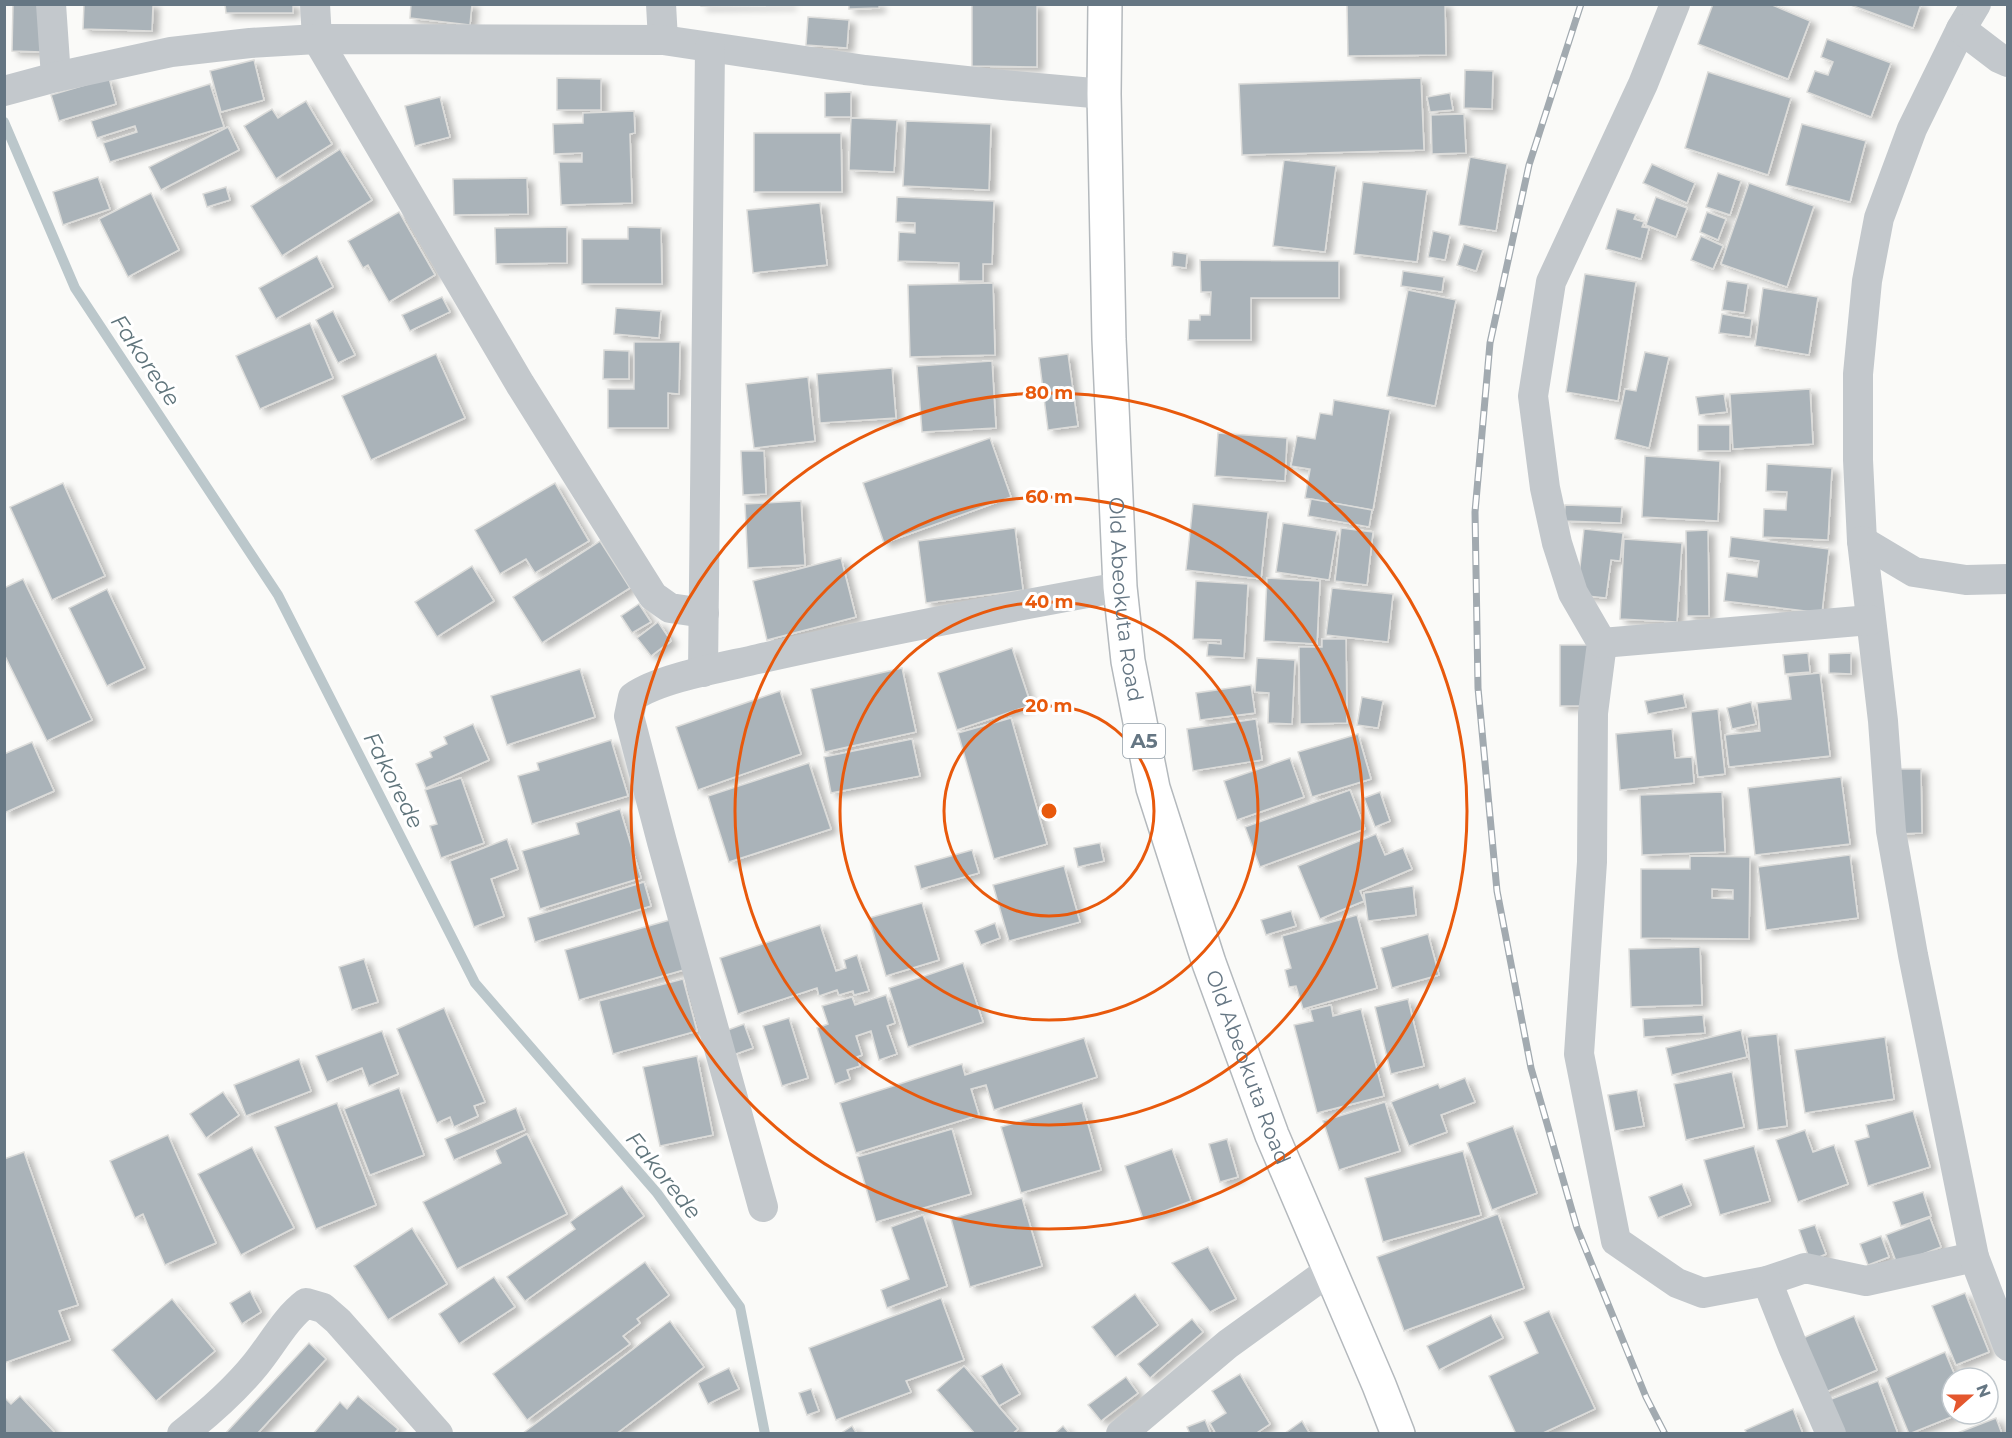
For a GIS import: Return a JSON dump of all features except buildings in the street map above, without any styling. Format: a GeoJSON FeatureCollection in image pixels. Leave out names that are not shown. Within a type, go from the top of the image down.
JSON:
{"type":"FeatureCollection","features":[{"type":"Feature","properties":{"kind":"highway","name":"Old Abeokuta Road"},"geometry":{"type":"LineString","coordinates":[[1105,4],[1104,94],[1109,339],[1120,587],[1128,661],[1153,788],[1221,995],[1272,1135],[1380,1385],[1398,1434]]}},
{"type":"Feature","properties":{"kind":"street"},"geometry":{"type":"LineString","coordinates":[[51,4],[56,77]]}},
{"type":"Feature","properties":{"kind":"street"},"geometry":{"type":"LineString","coordinates":[[315,4],[317,39],[520,384],[653,596],[670,608],[704,613]]}},
{"type":"Feature","properties":{"kind":"street"},"geometry":{"type":"LineString","coordinates":[[661,4],[663,40]]}},
{"type":"Feature","properties":{"kind":"street"},"geometry":{"type":"LineString","coordinates":[[1676,4],[1643,84],[1551,282],[1533,396],[1545,488],[1557,543],[1573,593],[1602,643],[1593,713],[1592,862],[1579,1054],[1616,1241],[1677,1283],[1703,1293],[1767,1281],[1805,1268],[1866,1281],[1974,1257]]}},
{"type":"Feature","properties":{"kind":"street"},"geometry":{"type":"LineString","coordinates":[[1977,4],[1961,29],[1912,129],[1880,218],[1867,281],[1858,374],[1858,460],[1862,541],[1883,721],[1891,831],[1913,955],[1974,1257],[2007,1346]]}},
{"type":"Feature","properties":{"kind":"street"},"geometry":{"type":"LineString","coordinates":[[1961,29],[2007,62]]}},
{"type":"Feature","properties":{"kind":"street"},"geometry":{"type":"LineString","coordinates":[[4,91],[56,77],[171,52],[250,43],[317,39],[663,40],[865,70],[1104,94]]}},
{"type":"Feature","properties":{"kind":"street"},"geometry":{"type":"LineString","coordinates":[[703,672],[710,48]]}},
{"type":"Feature","properties":{"kind":"street"},"geometry":{"type":"LineString","coordinates":[[1862,541],[1914,572],[1966,580],[2007,579]]}},
{"type":"Feature","properties":{"kind":"street"},"geometry":{"type":"LineString","coordinates":[[763,1207],[629,716],[633,697],[643,689],[703,672],[950,618],[1120,587]]}},
{"type":"Feature","properties":{"kind":"street"},"geometry":{"type":"LineString","coordinates":[[1602,643],[1870,621]]}},
{"type":"Feature","properties":{"kind":"street"},"geometry":{"type":"LineString","coordinates":[[1121,1434],[1228,1344],[1329,1271]]}},
{"type":"Feature","properties":{"kind":"street"},"geometry":{"type":"LineString","coordinates":[[1767,1281],[1831,1434]]}},
{"type":"Feature","properties":{"kind":"street"},"geometry":{"type":"LineString","coordinates":[[182,1434],[211,1412],[256,1364],[293,1313],[306,1303],[323,1308],[339,1321],[438,1434]]}},
{"type":"Feature","properties":{"kind":"waterway","name":"Fakorede"},"geometry":{"type":"LineString","coordinates":[[4,122],[75,288],[278,595],[475,983],[657,1193],[740,1307],[765,1434]]}},
{"type":"Feature","properties":{"kind":"railway"},"geometry":{"type":"LineString","coordinates":[[1581,4],[1529,165],[1490,343],[1475,512],[1478,688],[1497,891],[1531,1068],[1577,1228],[1646,1397],[1665,1434]]}}]}
